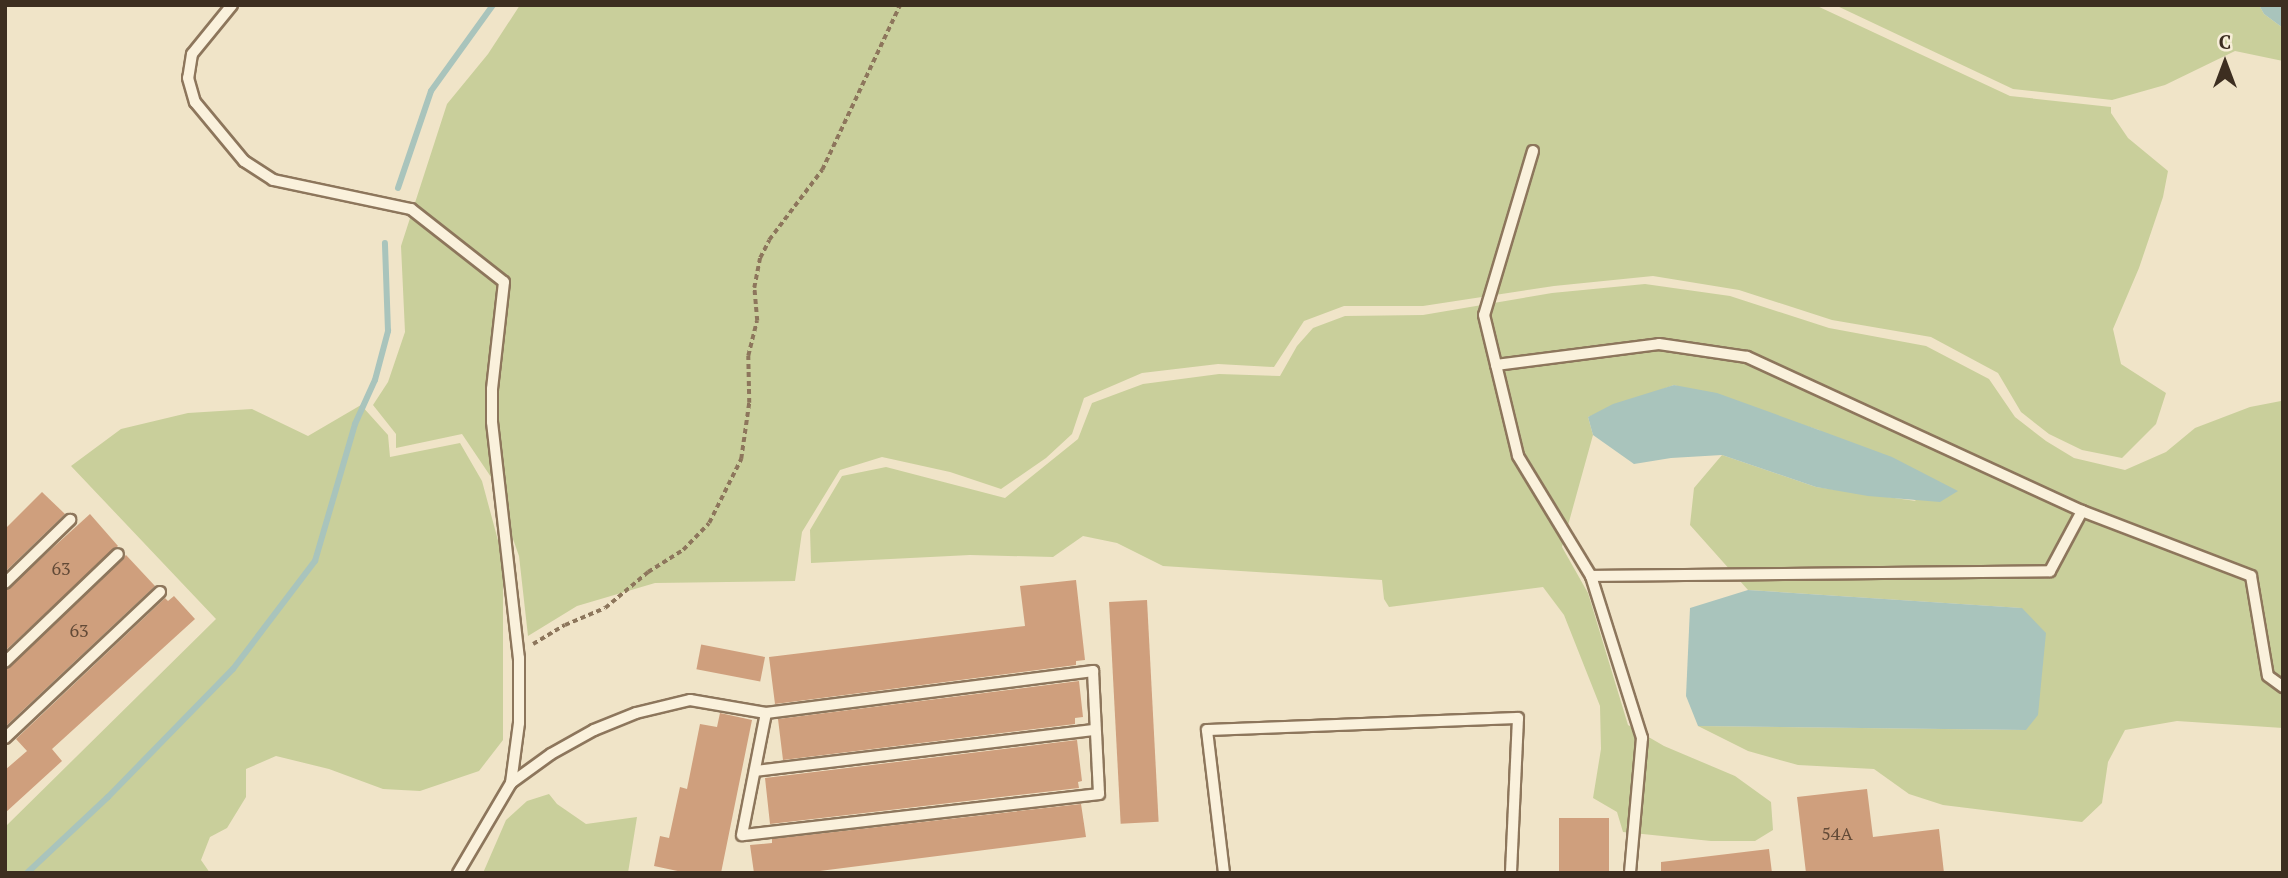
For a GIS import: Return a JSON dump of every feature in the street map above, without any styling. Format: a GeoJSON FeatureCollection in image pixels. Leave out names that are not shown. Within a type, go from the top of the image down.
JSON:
{"type":"FeatureCollection","features":[{"type":"Feature","properties":{"kind":"lane"},"geometry":{"type":"LineString","coordinates":[[232,5],[192,54],[188,78],[195,102],[244,161],[273,180],[411,209],[504,282],[492,389],[492,422],[519,658],[519,723],[511,783],[458,873]]}},
{"type":"Feature","properties":{"kind":"lane"},"geometry":{"type":"LineString","coordinates":[[1533,151],[1484,315],[1518,456],[1591,576],[1642,738],[1630,873]]}},
{"type":"Feature","properties":{"kind":"lane"},"geometry":{"type":"LineString","coordinates":[[1496,365],[1659,344],[1747,357],[2082,511],[2251,576],[2268,676],[2283,687]]}},
{"type":"Feature","properties":{"kind":"lane"},"geometry":{"type":"LineString","coordinates":[[1591,576],[2050,571],[2082,511]]}},
{"type":"Feature","properties":{"kind":"lane"},"geometry":{"type":"LineString","coordinates":[[5,583],[71,520]]}},
{"type":"Feature","properties":{"kind":"lane"},"geometry":{"type":"LineString","coordinates":[[5,662],[118,554]]}},
{"type":"Feature","properties":{"kind":"lane"},"geometry":{"type":"LineString","coordinates":[[5,738],[160,592]]}},
{"type":"Feature","properties":{"kind":"lane"},"geometry":{"type":"LineString","coordinates":[[511,783],[551,754],[594,730],[636,713],[690,700],[766,713],[1093,671],[1099,794],[742,835],[766,713]]}},
{"type":"Feature","properties":{"kind":"lane"},"geometry":{"type":"LineString","coordinates":[[1224,873],[1207,730],[1518,718],[1511,873]]}},
{"type":"Feature","properties":{"kind":"lane"},"geometry":{"type":"LineString","coordinates":[[755,771],[1095,730]]}},
{"type":"Feature","properties":{"kind":"path"},"geometry":{"type":"LineString","coordinates":[[519,658],[535,642],[605,608],[648,572],[683,550],[709,523],[741,459],[750,403],[748,356],[757,321],[754,288],[761,258],[769,240],[822,170],[900,5]]}},
{"type":"Feature","properties":{"kind":"green space"},"geometry":{"type":"Polygon","coordinates":[[[520,5],[1815,5],[2010,96],[2111,107],[2111,113],[2128,138],[2168,171],[2163,197],[2139,268],[2113,329],[2121,364],[2166,393],[2156,424],[2122,458],[2082,450],[2049,434],[2021,412],[1998,373],[1931,337],[1832,320],[1739,290],[1653,276],[1554,286],[1423,306],[1344,306],[1304,321],[1274,367],[1218,364],[1142,373],[1084,398],[1072,434],[1046,458],[1001,489],[950,472],[882,457],[840,470],[802,532],[795,581],[655,583],[577,606],[528,636],[519,556],[491,477],[462,434],[396,448],[396,434],[373,405],[388,382],[405,332],[401,246],[447,104],[488,54],[520,5]]]}},
{"type":"Feature","properties":{"kind":"green space"},"geometry":{"type":"Polygon","coordinates":[[[1835,5],[2259,5],[2264,14],[2283,28],[2283,61],[2235,51],[2165,85],[2112,100],[2013,89],[1835,5]]]}},
{"type":"Feature","properties":{"kind":"green space"},"geometry":{"type":"Polygon","coordinates":[[[1645,284],[1730,296],[1829,328],[1926,346],[1989,379],[2015,417],[2046,441],[2074,458],[2125,470],[2166,452],[2195,428],[2250,407],[2281,401],[2283,728],[2177,721],[2125,730],[2108,762],[2102,803],[2082,822],[1943,805],[1909,794],[1874,769],[1798,765],[1748,751],[1698,726],[2026,730],[2021,608],[1748,590],[1690,525],[1694,488],[1722,455],[1816,487],[1916,501],[1819,430],[1674,385],[1588,417],[1593,435],[1562,547],[1588,593],[1628,725],[1664,746],[1735,776],[1771,802],[1773,830],[1755,841],[1711,841],[1623,832],[1617,812],[1593,798],[1601,749],[1600,706],[1564,615],[1543,587],[1389,607],[1384,599],[1382,580],[1163,566],[1117,543],[1083,536],[1053,557],[970,555],[811,563],[810,530],[842,476],[886,467],[1005,498],[1078,439],[1092,403],[1143,384],[1219,374],[1280,376],[1297,346],[1313,328],[1345,316],[1423,315],[1552,293],[1645,284]]]}},
{"type":"Feature","properties":{"kind":"green space"},"geometry":{"type":"Polygon","coordinates":[[[361,405],[388,435],[390,457],[460,443],[482,481],[503,559],[503,740],[479,771],[420,791],[383,789],[329,769],[276,756],[246,769],[246,797],[227,828],[210,837],[201,860],[210,873],[5,873],[5,827],[216,619],[71,466],[121,429],[188,413],[252,409],[308,436],[361,405]]]}},
{"type":"Feature","properties":{"kind":"green space"},"geometry":{"type":"Polygon","coordinates":[[[549,794],[557,804],[586,824],[637,817],[628,873],[483,873],[506,820],[527,801],[549,794]]]}},
{"type":"Feature","properties":{"kind":"water"},"geometry":{"type":"Polygon","coordinates":[[[2259,5],[2283,5],[2283,28],[2264,14],[2259,5]]]}},
{"type":"Feature","properties":{"kind":"water"},"geometry":{"type":"Polygon","coordinates":[[[1674,385],[1717,393],[1892,457],[1958,491],[1940,502],[1868,496],[1816,487],[1722,455],[1671,458],[1634,464],[1593,435],[1588,417],[1613,404],[1674,385]]]}},
{"type":"Feature","properties":{"kind":"water"},"geometry":{"type":"Polygon","coordinates":[[[1748,590],[2022,608],[2046,633],[2038,715],[2026,730],[1698,726],[1686,696],[1690,608],[1748,590]]]}},
{"type":"Feature","properties":{"kind":"building"},"geometry":{"type":"Polygon","coordinates":[[[42,492],[65,514],[5,572],[5,529],[42,492]]]}},
{"type":"Feature","properties":{"kind":"building"},"geometry":{"type":"Polygon","coordinates":[[[90,514],[118,546],[5,651],[5,591],[90,514]]]}},
{"type":"Feature","properties":{"kind":"building"},"geometry":{"type":"Polygon","coordinates":[[[126,555],[155,586],[5,727],[5,670],[126,555]]]}},
{"type":"Feature","properties":{"kind":"building"},"geometry":{"type":"Polygon","coordinates":[[[1076,580],[1085,660],[1076,661],[1076,665],[775,704],[769,657],[1025,626],[1020,586],[1076,580]]]}},
{"type":"Feature","properties":{"kind":"building"},"geometry":{"type":"Polygon","coordinates":[[[174,596],[195,619],[52,749],[62,761],[5,813],[5,770],[27,751],[16,739],[165,598],[168,601],[174,596]]]}},
{"type":"Feature","properties":{"kind":"building"},"geometry":{"type":"Polygon","coordinates":[[[1147,600],[1159,822],[1121,824],[1109,602],[1147,600]]]}},
{"type":"Feature","properties":{"kind":"building"},"geometry":{"type":"Polygon","coordinates":[[[701,645],[765,657],[760,682],[696,669],[701,645]]]}},
{"type":"Feature","properties":{"kind":"building"},"geometry":{"type":"Polygon","coordinates":[[[1079,681],[1083,717],[1075,718],[1075,724],[783,760],[778,719],[1079,681]]]}},
{"type":"Feature","properties":{"kind":"building"},"geometry":{"type":"Polygon","coordinates":[[[720,713],[752,720],[721,873],[687,873],[654,866],[660,836],[669,838],[680,787],[687,789],[700,724],[717,727],[720,713]]]}},
{"type":"Feature","properties":{"kind":"building"},"geometry":{"type":"Polygon","coordinates":[[[1077,740],[1082,781],[1078,782],[1079,788],[770,824],[765,778],[1077,740]]]}},
{"type":"Feature","properties":{"kind":"building"},"geometry":{"type":"Polygon","coordinates":[[[1867,789],[1873,837],[1939,829],[1944,873],[1806,873],[1797,797],[1867,789]]]}},
{"type":"Feature","properties":{"kind":"building"},"geometry":{"type":"Polygon","coordinates":[[[1081,804],[1086,837],[804,873],[754,873],[750,845],[772,843],[772,839],[1081,804]]]}},
{"type":"Feature","properties":{"kind":"building"},"geometry":{"type":"Polygon","coordinates":[[[1559,818],[1609,818],[1609,873],[1559,873],[1559,818]]]}},
{"type":"Feature","properties":{"kind":"building"},"geometry":{"type":"Polygon","coordinates":[[[1769,849],[1772,873],[1661,873],[1661,862],[1769,849]]]}},
{"type":"Feature","properties":{"kind":"waterway"},"geometry":{"type":"LineString","coordinates":[[398,188],[431,91],[493,5]]}},
{"type":"Feature","properties":{"kind":"waterway"},"geometry":{"type":"LineString","coordinates":[[27,873],[108,797],[233,669],[315,561],[355,424],[375,380],[388,331],[385,243]]}}]}
